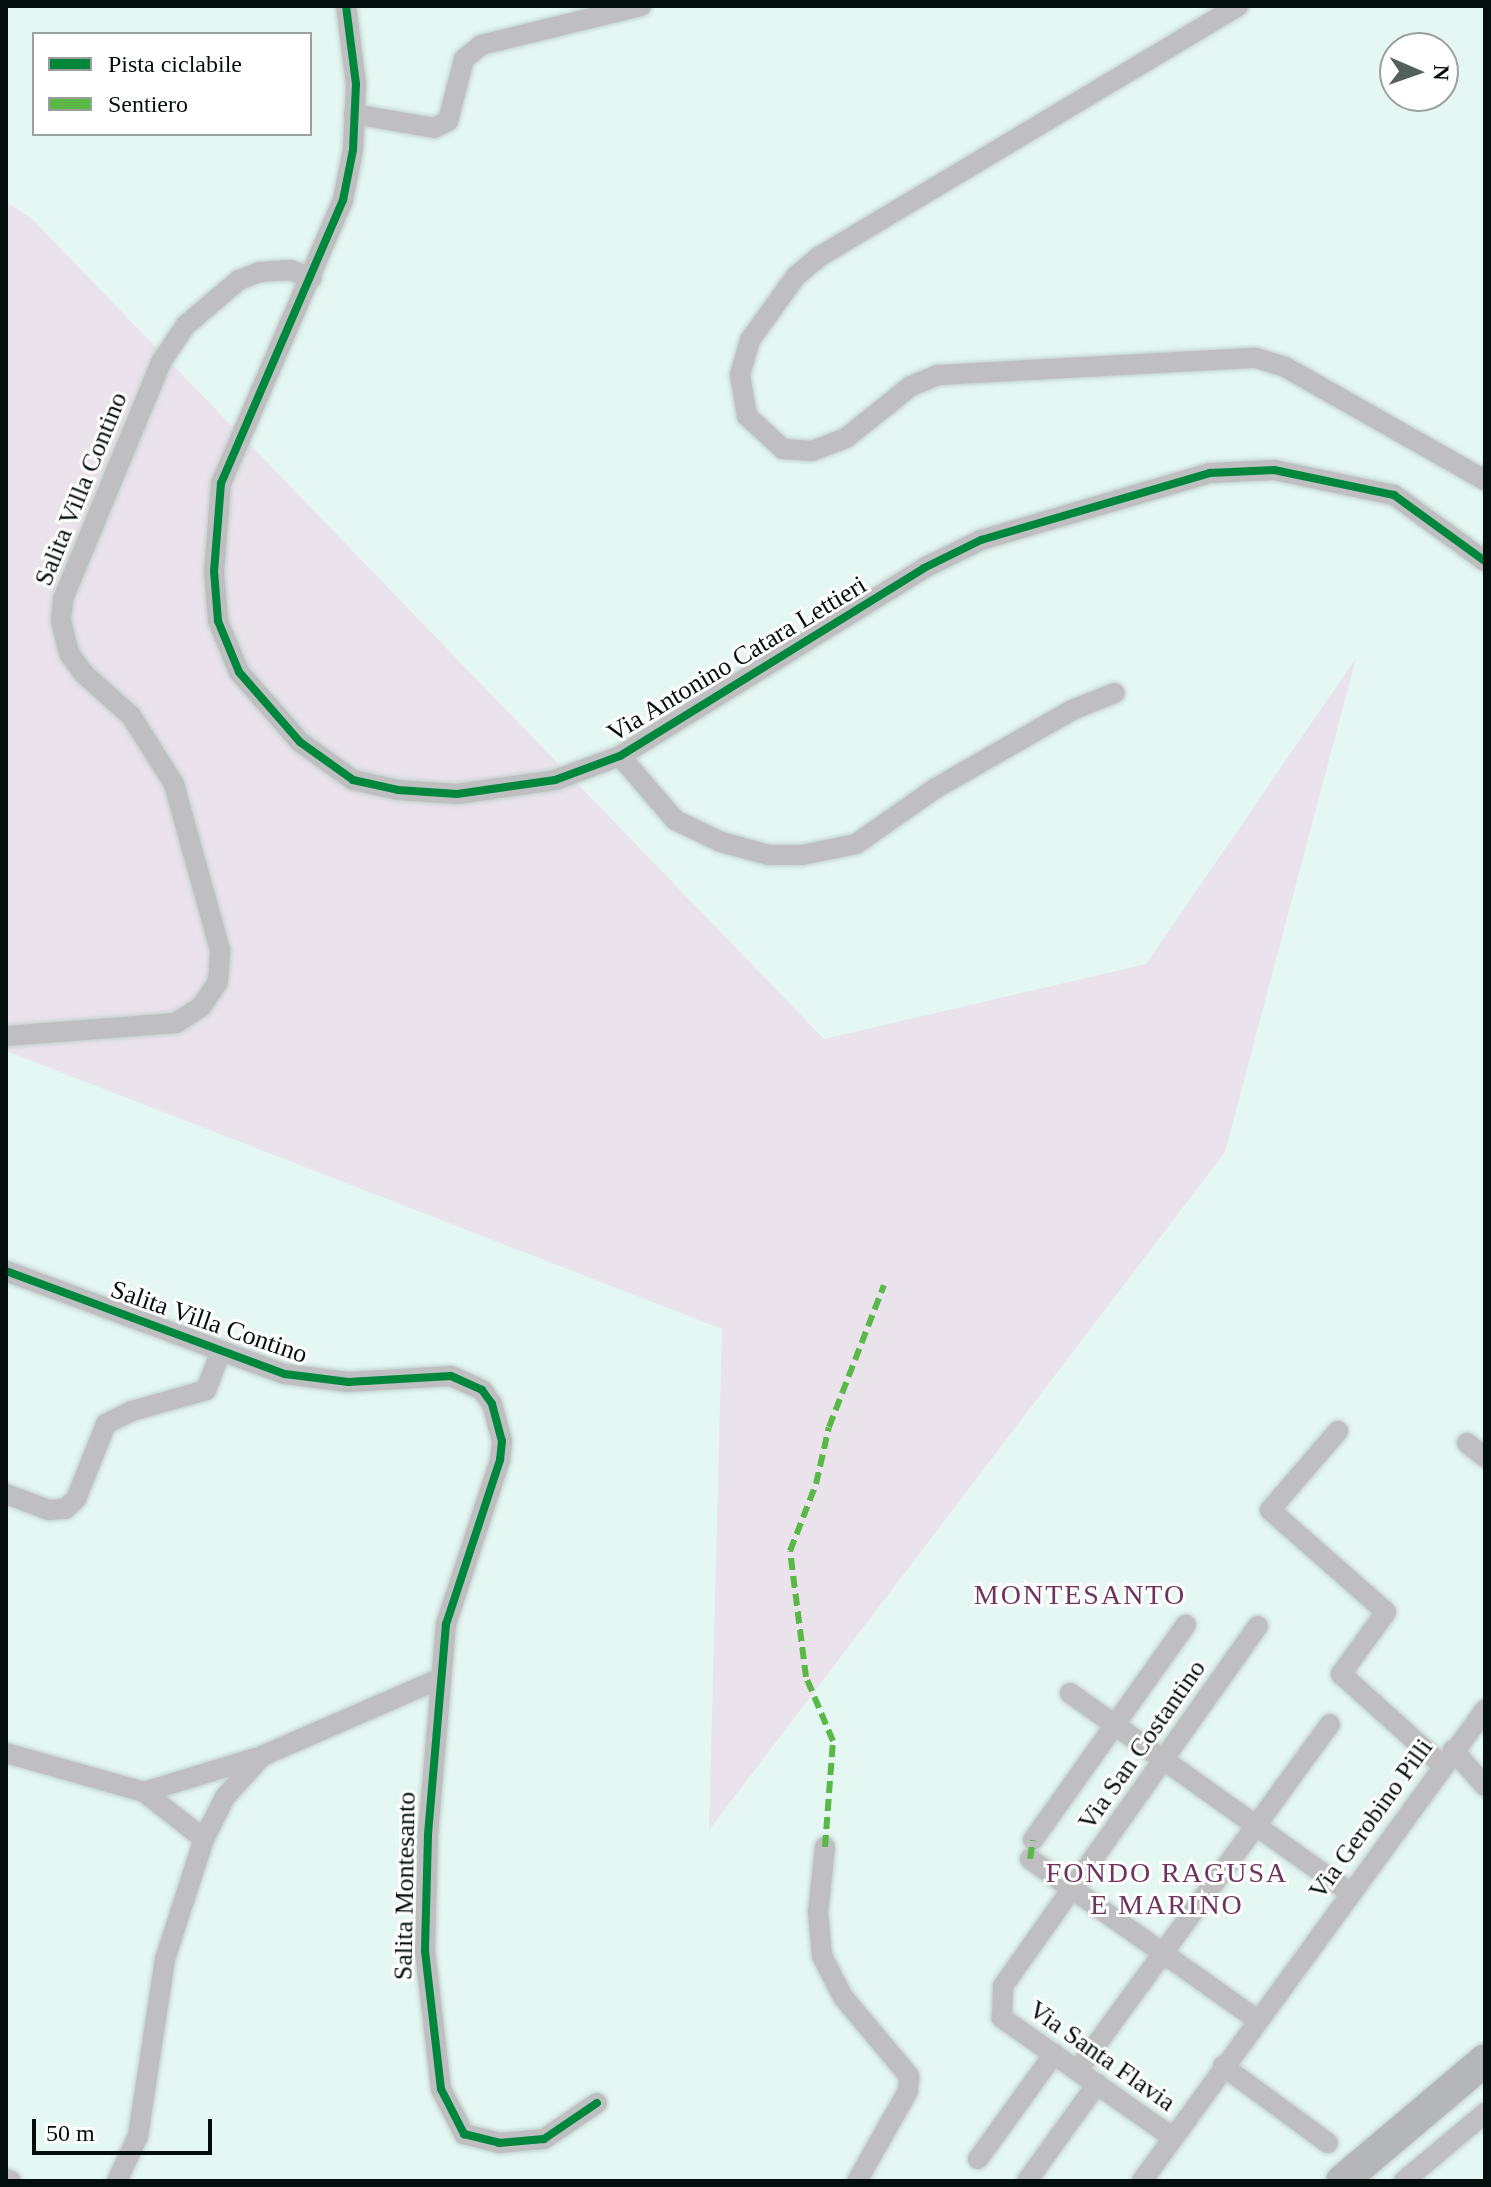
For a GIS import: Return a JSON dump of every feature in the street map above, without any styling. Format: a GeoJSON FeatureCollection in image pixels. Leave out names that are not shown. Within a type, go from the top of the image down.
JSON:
{"type":"FeatureCollection","features":[{"type":"Feature","properties":{"kind":"main road"},"geometry":{"type":"LineString","coordinates":[[1342,2181],[1485,2060]]}},
{"type":"Feature","properties":{"kind":"street","name":"Via Antonino Catara Lettieri"},"geometry":{"type":"LineString","coordinates":[[346,6],[355,66],[354,114],[343,200],[312,278],[221,483],[215,596],[226,648],[239,672],[300,742],[333,768],[375,787],[487,793],[555,780],[620,756],[924,568],[981,540],[1182,479],[1274,470],[1394,495],[1485,561]]}},
{"type":"Feature","properties":{"kind":"street"},"geometry":{"type":"LineString","coordinates":[[354,114],[434,128],[448,121],[464,59],[481,45],[641,6]]}},
{"type":"Feature","properties":{"kind":"street"},"geometry":{"type":"LineString","coordinates":[[1238,6],[820,256],[796,276],[769,310],[743,356],[742,396],[747,416],[783,449],[812,451],[846,438],[911,386],[938,375],[1256,358],[1285,367],[1485,480]]}},
{"type":"Feature","properties":{"kind":"street","name":"Salita Villa Contino"},"geometry":{"type":"LineString","coordinates":[[6,1036],[176,1023],[201,1007],[218,982],[220,950],[174,784],[131,716],[84,674],[69,653],[61,621],[63,599],[161,362],[180,333],[239,280],[276,270],[312,278]]}},
{"type":"Feature","properties":{"kind":"street"},"geometry":{"type":"LineString","coordinates":[[620,756],[675,820],[721,842],[769,855],[802,855],[856,844],[936,788],[1072,710],[1115,693]]}},
{"type":"Feature","properties":{"kind":"street","name":"Salita Villa Contino"},"geometry":{"type":"LineString","coordinates":[[6,1271],[285,1374],[327,1381],[451,1376],[482,1390],[492,1404],[502,1441],[496,1482],[454,1593],[441,1678]]}},
{"type":"Feature","properties":{"kind":"street"},"geometry":{"type":"LineString","coordinates":[[6,1494],[49,1510],[65,1509],[76,1499],[106,1424],[132,1411],[206,1390],[221,1351]]}},
{"type":"Feature","properties":{"kind":"street"},"geometry":{"type":"LineString","coordinates":[[1338,1431],[1270,1510],[1386,1612],[1341,1674],[1485,1786]]}},
{"type":"Feature","properties":{"kind":"street"},"geometry":{"type":"LineString","coordinates":[[1467,1443],[1485,1457]]}},
{"type":"Feature","properties":{"kind":"street"},"geometry":{"type":"LineString","coordinates":[[1186,1625],[1032,1849],[1072,1889],[1257,2020]]}},
{"type":"Feature","properties":{"kind":"street","name":"Via San Costantino"},"geometry":{"type":"LineString","coordinates":[[1002,2018],[1003,1986],[1258,1626]]}},
{"type":"Feature","properties":{"kind":"street"},"geometry":{"type":"LineString","coordinates":[[144,1792],[262,1756],[441,1678]]}},
{"type":"Feature","properties":{"kind":"street","name":"Salita Montesanto"},"geometry":{"type":"LineString","coordinates":[[441,1678],[428,1835],[425,1951],[446,2107],[464,2134],[477,2140],[530,2143],[556,2132],[597,2103]]}},
{"type":"Feature","properties":{"kind":"street"},"geometry":{"type":"LineString","coordinates":[[1070,1693],[1349,1892]]}},
{"type":"Feature","properties":{"kind":"street","name":"Via Gerobino Pilli"},"geometry":{"type":"LineString","coordinates":[[1142,2181],[1447,1757],[1485,1710]]}},
{"type":"Feature","properties":{"kind":"street"},"geometry":{"type":"LineString","coordinates":[[1077,2071],[1330,1724]]}},
{"type":"Feature","properties":{"kind":"street"},"geometry":{"type":"LineString","coordinates":[[6,1753],[144,1792],[204,1839]]}},
{"type":"Feature","properties":{"kind":"street"},"geometry":{"type":"LineString","coordinates":[[117,2181],[134,2153],[165,1959],[204,1839],[232,1787],[262,1756]]}},
{"type":"Feature","properties":{"kind":"street"},"geometry":{"type":"LineString","coordinates":[[825,1847],[818,1912],[822,1956],[843,1997],[909,2076],[904,2100],[857,2181]]}},
{"type":"Feature","properties":{"kind":"street","name":"Via Santa Flavia"},"geometry":{"type":"LineString","coordinates":[[1002,2018],[1097,2084],[1166,2146]]}},
{"type":"Feature","properties":{"kind":"street"},"geometry":{"type":"LineString","coordinates":[[978,2159],[1054,2054]]}},
{"type":"Feature","properties":{"kind":"street"},"geometry":{"type":"LineString","coordinates":[[1223,2066],[1328,2143]]}},
{"type":"Feature","properties":{"kind":"street"},"geometry":{"type":"LineString","coordinates":[[1027,2181],[1097,2084]]}},
{"type":"Feature","properties":{"kind":"street"},"geometry":{"type":"LineString","coordinates":[[1404,2181],[1485,2113]]}},
{"type":"Feature","properties":{"kind":"street"},"geometry":{"type":"LineString","coordinates":[[1157,2181],[1166,2146]]}},
{"type":"Feature","properties":{"kind":"shaded area"},"geometry":{"type":"Polygon","coordinates":[[[6,202],[31,218],[824,1039],[1146,964],[1356,658],[1225,1152],[709,1830],[722,1329],[6,1051],[6,202]]]}},
{"type":"Feature","properties":{"kind":"marked path"},"geometry":{"type":"LineString","coordinates":[[825,1847],[833,1741],[806,1677],[790,1551],[816,1484],[829,1427],[884,1285]]}},
{"type":"Feature","properties":{"kind":"marked path"},"geometry":{"type":"LineString","coordinates":[[1030,1859],[1033,1840]]}},
{"type":"Feature","properties":{"kind":"cycle path"},"geometry":{"type":"LineString","coordinates":[[346,6],[356,84],[353,150],[343,200],[221,483],[214,571],[218,621],[239,672],[300,742],[353,780],[398,790],[457,794],[555,780],[620,756],[924,568],[981,540],[1210,473],[1274,470],[1394,495],[1485,561]]}},
{"type":"Feature","properties":{"kind":"cycle path"},"geometry":{"type":"LineString","coordinates":[[6,1271],[285,1374],[348,1382],[451,1376],[482,1390],[492,1404],[502,1441],[500,1460],[446,1624],[428,1835],[425,1951],[441,2089],[464,2134],[499,2143],[544,2139],[597,2103]]}},
{"type":"Feature","properties":{"kind":"district","name":"MONTESANTO"},"geometry":{"type":"Point","coordinates":[1080,1595]}},
{"type":"Feature","properties":{"kind":"district","name":"FONDO RAGUSA E MARINO"},"geometry":{"type":"Point","coordinates":[1167,1889]}}]}
